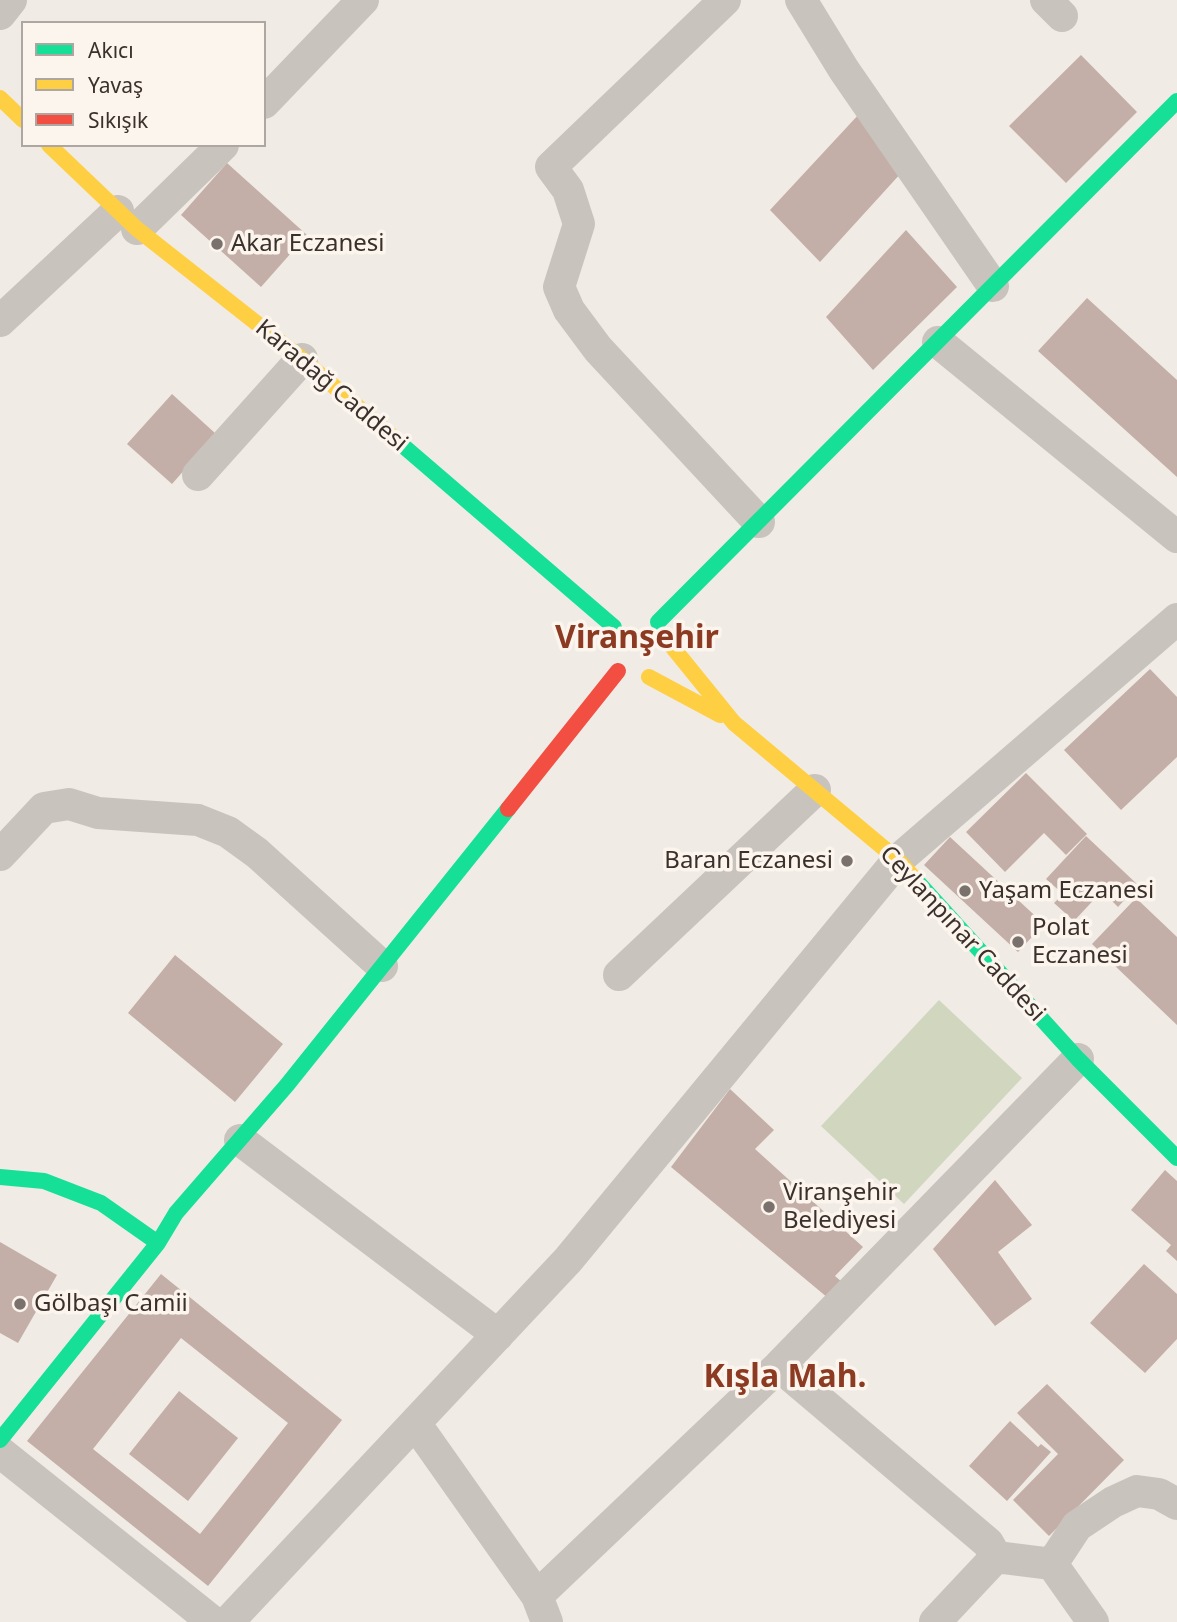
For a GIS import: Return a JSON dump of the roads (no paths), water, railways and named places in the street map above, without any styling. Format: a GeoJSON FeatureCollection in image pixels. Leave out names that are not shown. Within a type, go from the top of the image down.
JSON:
{"type":"FeatureCollection","features":[{"type":"Feature","properties":{"kind":"street"},"geometry":{"type":"LineString","coordinates":[[0,14],[11,0]]}},
{"type":"Feature","properties":{"kind":"street"},"geometry":{"type":"LineString","coordinates":[[266,101],[363,0]]}},
{"type":"Feature","properties":{"kind":"street"},"geometry":{"type":"LineString","coordinates":[[725,0],[551,167],[568,190],[579,224],[559,287],[569,310],[598,349],[759,522]]}},
{"type":"Feature","properties":{"kind":"street"},"geometry":{"type":"LineString","coordinates":[[801,0],[844,70],[993,286]]}},
{"type":"Feature","properties":{"kind":"street"},"geometry":{"type":"LineString","coordinates":[[0,98],[21,118]]}},
{"type":"Feature","properties":{"kind":"street"},"geometry":{"type":"LineString","coordinates":[[658,622],[993,286],[1172,115]]}},
{"type":"Feature","properties":{"kind":"street","name":"Karadağ Caddesi"},"geometry":{"type":"LineString","coordinates":[[51,147],[128,220],[302,359],[614,627]]}},
{"type":"Feature","properties":{"kind":"street"},"geometry":{"type":"LineString","coordinates":[[0,321],[220,147]]}},
{"type":"Feature","properties":{"kind":"street"},"geometry":{"type":"LineString","coordinates":[[937,342],[1177,537]]}},
{"type":"Feature","properties":{"kind":"street"},"geometry":{"type":"LineString","coordinates":[[198,475],[302,359]]}},
{"type":"Feature","properties":{"kind":"street"},"geometry":{"type":"LineString","coordinates":[[635,616],[658,622],[670,644],[734,723],[649,677],[628,677],[618,671],[607,650],[614,627],[635,616]]}},
{"type":"Feature","properties":{"kind":"street"},"geometry":{"type":"LineString","coordinates":[[228,1622],[568,1260],[898,860],[1177,619]]}},
{"type":"Feature","properties":{"kind":"street"},"geometry":{"type":"LineString","coordinates":[[649,677],[665,664],[670,644]]}},
{"type":"Feature","properties":{"kind":"street"},"geometry":{"type":"LineString","coordinates":[[0,1440],[158,1243],[176,1213],[240,1140],[382,966],[618,671]]}},
{"type":"Feature","properties":{"kind":"street","name":"Ceylanpınar Caddesi"},"geometry":{"type":"LineString","coordinates":[[734,723],[898,860],[1078,1059],[1177,1158]]}},
{"type":"Feature","properties":{"kind":"street"},"geometry":{"type":"LineString","coordinates":[[619,975],[815,790]]}},
{"type":"Feature","properties":{"kind":"street"},"geometry":{"type":"LineString","coordinates":[[0,855],[44,808],[69,804],[98,813],[198,820],[228,832],[257,853],[382,966]]}},
{"type":"Feature","properties":{"kind":"street"},"geometry":{"type":"LineString","coordinates":[[415,1423],[541,1614],[1078,1059]]}},
{"type":"Feature","properties":{"kind":"street"},"geometry":{"type":"LineString","coordinates":[[240,1140],[498,1335]]}},
{"type":"Feature","properties":{"kind":"street"},"geometry":{"type":"LineString","coordinates":[[0,1177],[44,1181],[102,1203],[158,1243]]}},
{"type":"Feature","properties":{"kind":"street"},"geometry":{"type":"LineString","coordinates":[[779,1366],[988,1543],[996,1557]]}},
{"type":"Feature","properties":{"kind":"street"},"geometry":{"type":"LineString","coordinates":[[0,1452],[213,1622]]}},
{"type":"Feature","properties":{"kind":"street"},"geometry":{"type":"LineString","coordinates":[[1052,1564],[1077,1526],[1113,1502],[1137,1491],[1159,1494],[1177,1504]]}},
{"type":"Feature","properties":{"kind":"street"},"geometry":{"type":"LineString","coordinates":[[996,1557],[1052,1564],[1093,1622]]}},
{"type":"Feature","properties":{"kind":"street"},"geometry":{"type":"LineString","coordinates":[[935,1622],[996,1557]]}},
{"type":"Feature","properties":{"kind":"place","name":"Akar Eczanesi"},"geometry":{"type":"Point","coordinates":[217,244]}},
{"type":"Feature","properties":{"kind":"place","name":"Baran Eczanesi"},"geometry":{"type":"Point","coordinates":[847,861]}},
{"type":"Feature","properties":{"kind":"place","name":"Yaşam Eczanesi"},"geometry":{"type":"Point","coordinates":[965,891]}},
{"type":"Feature","properties":{"kind":"place","name":"Polat Eczanesi"},"geometry":{"type":"Point","coordinates":[1018,942]}},
{"type":"Feature","properties":{"kind":"place","name":"Viranşehir Belediyesi"},"geometry":{"type":"Point","coordinates":[769,1207]}},
{"type":"Feature","properties":{"kind":"place","name":"Gölbaşı Camii"},"geometry":{"type":"Point","coordinates":[20,1304]}},
{"type":"Feature","properties":{"kind":"district","name":"Viranşehir"},"geometry":{"type":"Point","coordinates":[637,639]}},
{"type":"Feature","properties":{"kind":"district","name":"Kışla Mah."},"geometry":{"type":"Point","coordinates":[785,1378]}}]}
